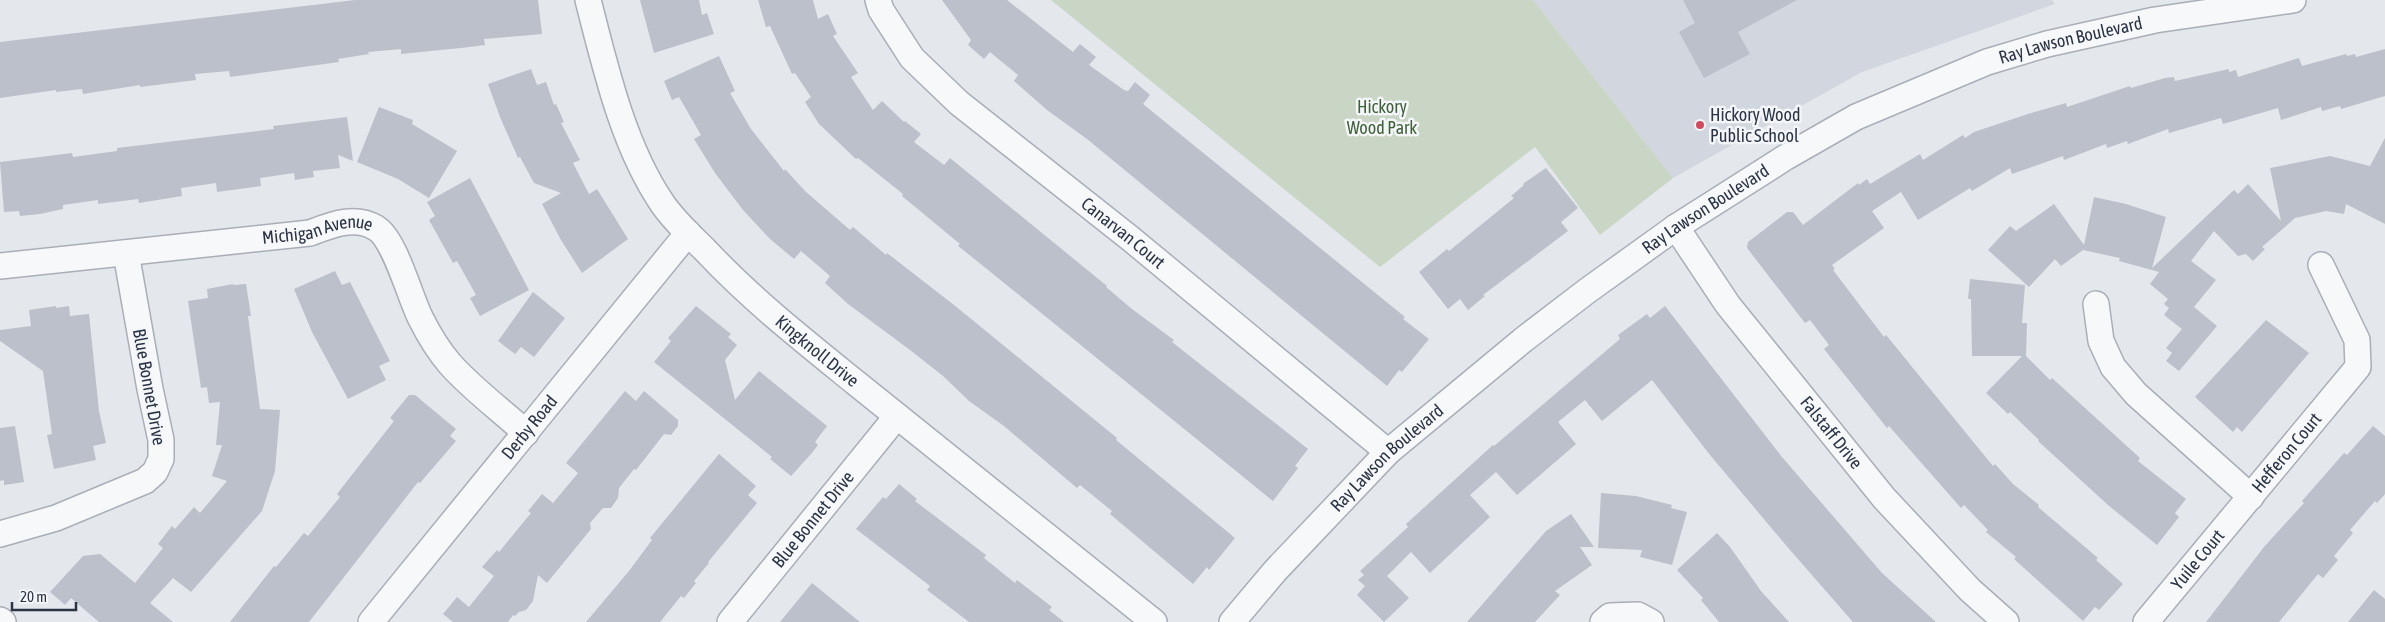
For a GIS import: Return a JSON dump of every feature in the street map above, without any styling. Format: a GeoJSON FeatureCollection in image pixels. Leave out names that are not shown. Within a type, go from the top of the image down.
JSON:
{"type":"FeatureCollection","features":[{"type":"Feature","properties":{"kind":"street","name":"Kingknoll Drive"},"geometry":{"type":"LineString","coordinates":[[588,0],[602,54],[626,127],[644,172],[663,204],[688,233],[734,281],[781,323],[1154,622]]}},
{"type":"Feature","properties":{"kind":"street","name":"Canarvan Court"},"geometry":{"type":"LineString","coordinates":[[878,0],[881,10],[912,58],[959,103],[1131,239],[1388,452]]}},
{"type":"Feature","properties":{"kind":"street","name":"Ray Lawson Boulevard"},"geometry":{"type":"LineString","coordinates":[[1232,622],[1275,571],[1388,452],[1523,340],[1587,291],[1676,227],[1786,157],[1856,117],[1987,62],[2047,44],[2155,20],[2293,0]]}},
{"type":"Feature","properties":{"kind":"street","name":"Michigan Avenue"},"geometry":{"type":"LineString","coordinates":[[0,266],[310,233],[333,224],[358,221],[377,228],[389,244],[420,317],[438,349],[451,365],[526,433]]}},
{"type":"Feature","properties":{"kind":"street","name":"Falstaff Drive"},"geometry":{"type":"LineString","coordinates":[[1676,227],[1728,306],[1884,498],[1970,590],[2006,622]]}},
{"type":"Feature","properties":{"kind":"street","name":"Derby Road"},"geometry":{"type":"LineString","coordinates":[[371,622],[688,233]]}},
{"type":"Feature","properties":{"kind":"street","name":"Blue Bonnet Drive"},"geometry":{"type":"LineString","coordinates":[[0,534],[56,518],[145,481],[155,472],[161,459],[161,440],[126,253]]}},
{"type":"Feature","properties":{"kind":"street","name":"Hefferon Court"},"geometry":{"type":"LineString","coordinates":[[2096,304],[2102,341],[2113,367],[2136,394],[2250,497],[2358,367],[2357,340],[2321,265]]}},
{"type":"Feature","properties":{"kind":"street","name":"Blue Bonnet Drive"},"geometry":{"type":"LineString","coordinates":[[730,622],[897,416]]}},
{"type":"Feature","properties":{"kind":"street","name":"Yuile Court"},"geometry":{"type":"LineString","coordinates":[[2146,622],[2250,497]]}},
{"type":"Feature","properties":{"kind":"street"},"geometry":{"type":"LineString","coordinates":[[1603,622],[1610,616],[1638,615],[1651,622]]}},
{"type":"Feature","properties":{"kind":"shaded area","name":"Hickory Wood Public School"},"geometry":{"type":"Polygon","coordinates":[[[1533,0],[2052,0],[2055,4],[1862,72],[1673,178],[1533,0]]]}},
{"type":"Feature","properties":{"kind":"green space","name":"Hickory Wood Park"},"geometry":{"type":"Polygon","coordinates":[[[1051,0],[1533,0],[1673,178],[1600,235],[1535,147],[1380,267],[1051,0]]]}},
{"type":"Feature","properties":{"kind":"building"},"geometry":{"type":"Polygon","coordinates":[[[355,0],[538,0],[542,34],[484,39],[485,45],[461,48],[401,54],[401,49],[368,52],[369,54],[338,59],[339,62],[230,77],[229,71],[195,74],[196,80],[140,87],[140,85],[83,94],[82,89],[56,92],[56,90],[0,98],[0,42],[355,0]]]}},
{"type":"Feature","properties":{"kind":"building"},"geometry":{"type":"Polygon","coordinates":[[[640,0],[699,0],[702,15],[707,13],[714,34],[654,53],[640,0]]]}},
{"type":"Feature","properties":{"kind":"building"},"geometry":{"type":"Polygon","coordinates":[[[758,0],[813,0],[818,19],[828,14],[837,34],[833,36],[858,73],[851,77],[873,110],[882,101],[904,122],[921,134],[914,142],[944,165],[950,158],[1107,286],[1132,309],[1174,340],[1172,342],[1308,449],[1295,466],[1298,468],[1273,501],[958,246],[960,244],[902,196],[903,194],[858,158],[856,159],[819,124],[805,102],[811,97],[795,73],[792,74],[770,26],[766,27],[758,0]]]}},
{"type":"Feature","properties":{"kind":"building"},"geometry":{"type":"Polygon","coordinates":[[[942,0],[1007,0],[1073,52],[1080,44],[1096,57],[1089,65],[1124,90],[1128,91],[1135,82],[1150,95],[1143,104],[1405,317],[1403,319],[1429,339],[1402,372],[1399,370],[1387,386],[1087,139],[1047,110],[1014,81],[1018,75],[990,52],[984,59],[968,45],[971,40],[942,0]]]}},
{"type":"Feature","properties":{"kind":"building"},"geometry":{"type":"Polygon","coordinates":[[[1683,0],[1797,0],[1738,32],[1750,54],[1704,78],[1679,32],[1695,23],[1683,0]]]}},
{"type":"Feature","properties":{"kind":"building"},"geometry":{"type":"Polygon","coordinates":[[[2385,49],[2385,96],[2341,109],[2340,106],[2322,111],[2321,107],[2281,120],[2278,108],[2223,124],[2221,118],[2169,133],[2168,129],[2128,144],[2127,141],[2107,148],[2106,144],[2064,160],[2063,156],[2012,174],[2010,168],[1972,191],[1970,188],[1918,220],[1901,192],[1872,211],[1884,228],[1832,265],[1835,269],[1833,270],[1884,337],[1886,335],[1993,466],[1995,464],[2013,484],[2098,558],[2096,560],[2123,584],[2099,610],[2095,607],[2083,621],[2014,559],[2016,557],[1986,532],[1988,530],[1964,505],[1961,508],[1889,426],[1887,428],[1824,349],[1829,345],[1810,320],[1805,323],[1747,248],[1748,242],[1787,212],[1793,212],[1803,225],[1858,183],[1859,185],[1867,179],[1870,184],[1920,154],[1923,160],[1963,135],[1965,138],[1974,132],[2028,114],[2066,103],[2067,107],[2130,86],[2131,88],[2165,78],[2174,77],[2175,81],[2229,69],[2229,72],[2236,70],[2238,77],[2299,58],[2302,66],[2346,54],[2347,56],[2355,54],[2356,57],[2385,49]]]}},
{"type":"Feature","properties":{"kind":"building"},"geometry":{"type":"Polygon","coordinates":[[[719,56],[735,91],[730,93],[751,129],[784,171],[785,169],[805,191],[850,230],[853,227],[886,255],[887,253],[954,305],[1117,438],[1116,440],[1235,538],[1209,570],[1207,567],[1193,584],[1110,514],[1112,511],[1080,485],[1077,488],[1004,426],[969,401],[943,376],[848,304],[825,283],[830,276],[801,251],[794,259],[770,239],[743,210],[715,173],[694,139],[701,135],[679,97],[672,100],[664,81],[719,56]]]}},
{"type":"Feature","properties":{"kind":"building"},"geometry":{"type":"Polygon","coordinates":[[[531,69],[537,85],[546,82],[554,105],[556,104],[564,122],[561,123],[580,160],[573,163],[589,194],[597,189],[628,239],[582,273],[561,240],[542,204],[561,193],[534,183],[520,157],[518,158],[488,84],[531,69]]]}},
{"type":"Feature","properties":{"kind":"building"},"geometry":{"type":"Polygon","coordinates":[[[379,107],[413,120],[412,124],[457,151],[429,198],[398,179],[357,162],[379,107]]]}},
{"type":"Feature","properties":{"kind":"building"},"geometry":{"type":"Polygon","coordinates":[[[347,117],[353,161],[338,155],[340,168],[313,171],[314,177],[295,180],[294,173],[260,178],[261,186],[217,192],[216,183],[181,188],[182,196],[139,203],[138,199],[98,204],[98,200],[63,205],[63,209],[40,214],[20,216],[19,211],[4,212],[0,162],[72,153],[73,157],[117,151],[117,148],[274,129],[273,126],[347,117]]]}},
{"type":"Feature","properties":{"kind":"building"},"geometry":{"type":"Polygon","coordinates":[[[2385,138],[2385,224],[2346,204],[2344,214],[2326,211],[2295,218],[2262,247],[2265,249],[2253,261],[2246,254],[2238,256],[2214,231],[2191,261],[2216,280],[2194,307],[2217,326],[2179,371],[2166,361],[2172,353],[2166,348],[2182,329],[2164,315],[2169,308],[2164,304],[2168,299],[2150,284],[2159,272],[2119,261],[2120,258],[2083,250],[2061,266],[2055,259],[2029,287],[1988,250],[2010,226],[2016,231],[2054,204],[2084,245],[2094,197],[2126,204],[2166,217],[2152,268],[2234,190],[2238,194],[2248,184],[2281,221],[2270,168],[2330,156],[2370,166],[2385,138]]]}},
{"type":"Feature","properties":{"kind":"building"},"geometry":{"type":"Polygon","coordinates":[[[1546,168],[1578,208],[1561,222],[1568,231],[1483,295],[1485,296],[1468,310],[1460,299],[1448,309],[1419,272],[1447,249],[1449,251],[1514,198],[1511,196],[1524,183],[1546,168]]]}},
{"type":"Feature","properties":{"kind":"building"},"geometry":{"type":"Polygon","coordinates":[[[470,178],[529,290],[480,316],[470,298],[476,295],[457,261],[453,263],[429,220],[435,216],[427,202],[470,178]]]}},
{"type":"Feature","properties":{"kind":"building"},"geometry":{"type":"Polygon","coordinates":[[[335,271],[342,285],[350,282],[390,361],[379,366],[386,380],[348,399],[312,332],[294,289],[335,271]]]}},
{"type":"Feature","properties":{"kind":"building"},"geometry":{"type":"Polygon","coordinates":[[[1970,279],[2025,285],[2022,323],[2027,323],[2026,356],[2050,380],[2052,378],[2140,458],[2138,461],[2186,499],[2175,513],[2179,517],[2157,545],[2108,505],[2038,441],[2010,412],[2008,414],[1986,393],[2022,356],[1972,356],[1971,299],[1968,299],[1970,279]]]}},
{"type":"Feature","properties":{"kind":"building"},"geometry":{"type":"Polygon","coordinates":[[[233,284],[246,284],[251,316],[248,316],[260,409],[280,410],[275,471],[262,511],[191,592],[173,578],[150,603],[173,622],[99,622],[71,598],[65,605],[50,592],[83,556],[100,554],[135,583],[163,548],[158,544],[172,526],[175,529],[194,507],[200,513],[227,481],[212,476],[222,445],[216,445],[220,402],[209,403],[207,387],[201,388],[188,301],[208,298],[207,289],[233,284]]]}},
{"type":"Feature","properties":{"kind":"building"},"geometry":{"type":"Polygon","coordinates":[[[533,292],[565,318],[534,357],[521,347],[515,354],[498,341],[533,292]]]}},
{"type":"Feature","properties":{"kind":"building"},"geometry":{"type":"Polygon","coordinates":[[[56,306],[56,308],[69,306],[70,316],[89,314],[99,411],[106,443],[93,446],[96,460],[54,469],[47,435],[52,434],[43,371],[0,341],[0,330],[31,326],[29,310],[56,306]]]}},
{"type":"Feature","properties":{"kind":"building"},"geometry":{"type":"Polygon","coordinates":[[[696,306],[731,334],[728,337],[737,345],[725,360],[735,400],[759,371],[827,426],[815,442],[818,445],[791,476],[770,459],[772,457],[654,362],[671,341],[668,338],[696,306]]]}},
{"type":"Feature","properties":{"kind":"building"},"geometry":{"type":"Polygon","coordinates":[[[1665,306],[1782,457],[1882,573],[1936,622],[1853,622],[1710,455],[1652,380],[1602,421],[1585,400],[1558,422],[1576,444],[1517,495],[1496,472],[1470,495],[1490,517],[1430,573],[1411,552],[1387,576],[1409,598],[1384,622],[1357,595],[1365,586],[1358,580],[1364,575],[1360,571],[1408,527],[1406,524],[1493,445],[1620,339],[1618,335],[1647,314],[1650,318],[1665,306]]]}},
{"type":"Feature","properties":{"kind":"building"},"geometry":{"type":"Polygon","coordinates":[[[2266,320],[2309,353],[2242,432],[2237,427],[2233,432],[2195,397],[2266,320]]]}},
{"type":"Feature","properties":{"kind":"building"},"geometry":{"type":"Polygon","coordinates":[[[625,391],[636,401],[644,391],[678,420],[678,426],[671,435],[664,434],[636,470],[634,469],[619,488],[618,498],[611,508],[603,508],[590,523],[591,529],[547,583],[538,575],[533,601],[526,610],[519,612],[515,616],[513,615],[508,622],[453,622],[443,614],[457,597],[469,607],[494,576],[482,567],[497,550],[499,552],[531,513],[528,511],[542,494],[553,503],[578,473],[566,463],[625,391]]]}},
{"type":"Feature","properties":{"kind":"building"},"geometry":{"type":"Polygon","coordinates":[[[409,395],[415,395],[456,429],[450,436],[456,441],[420,483],[418,482],[309,622],[230,622],[274,566],[276,567],[304,533],[308,536],[340,497],[337,494],[394,421],[390,418],[409,395]]]}},
{"type":"Feature","properties":{"kind":"building"},"geometry":{"type":"Polygon","coordinates":[[[15,426],[24,482],[4,485],[4,480],[0,481],[0,428],[15,426]]]}},
{"type":"Feature","properties":{"kind":"building"},"geometry":{"type":"Polygon","coordinates":[[[2373,426],[2385,436],[2385,494],[2377,503],[2375,501],[2350,530],[2353,533],[2334,556],[2338,560],[2323,578],[2318,574],[2279,622],[2206,622],[2264,547],[2304,503],[2302,501],[2344,453],[2347,455],[2373,426]]]}},
{"type":"Feature","properties":{"kind":"building"},"geometry":{"type":"Polygon","coordinates":[[[719,454],[756,486],[748,495],[757,503],[708,562],[694,581],[696,583],[684,598],[681,596],[660,622],[586,622],[629,571],[652,540],[650,538],[719,454]]]}},
{"type":"Feature","properties":{"kind":"building"},"geometry":{"type":"Polygon","coordinates":[[[899,484],[917,499],[915,501],[986,555],[984,558],[1015,583],[1017,580],[1052,607],[1049,610],[1064,622],[969,622],[927,590],[930,586],[856,529],[883,497],[886,499],[899,484]]]}},
{"type":"Feature","properties":{"kind":"building"},"geometry":{"type":"Polygon","coordinates":[[[1601,493],[1636,496],[1672,505],[1671,508],[1687,512],[1672,565],[1640,557],[1642,550],[1598,548],[1601,493]]]}},
{"type":"Feature","properties":{"kind":"building"},"geometry":{"type":"Polygon","coordinates":[[[1571,514],[1594,547],[1580,547],[1592,565],[1555,591],[1560,595],[1535,622],[1467,622],[1546,531],[1571,514]]]}},
{"type":"Feature","properties":{"kind":"building"},"geometry":{"type":"Polygon","coordinates":[[[1717,533],[1730,547],[1761,591],[1789,622],[1719,622],[1701,600],[1703,598],[1677,570],[1717,533]]]}},
{"type":"Feature","properties":{"kind":"building"},"geometry":{"type":"Polygon","coordinates":[[[812,583],[860,622],[780,622],[812,583]]]}},
{"type":"Feature","properties":{"kind":"building"},"geometry":{"type":"Polygon","coordinates":[[[2374,590],[2385,599],[2385,622],[2348,622],[2374,590]]]}},
{"type":"Feature","properties":{"kind":"place","name":"Hickory Wood Public School"},"geometry":{"type":"Point","coordinates":[1700,125]}}]}
